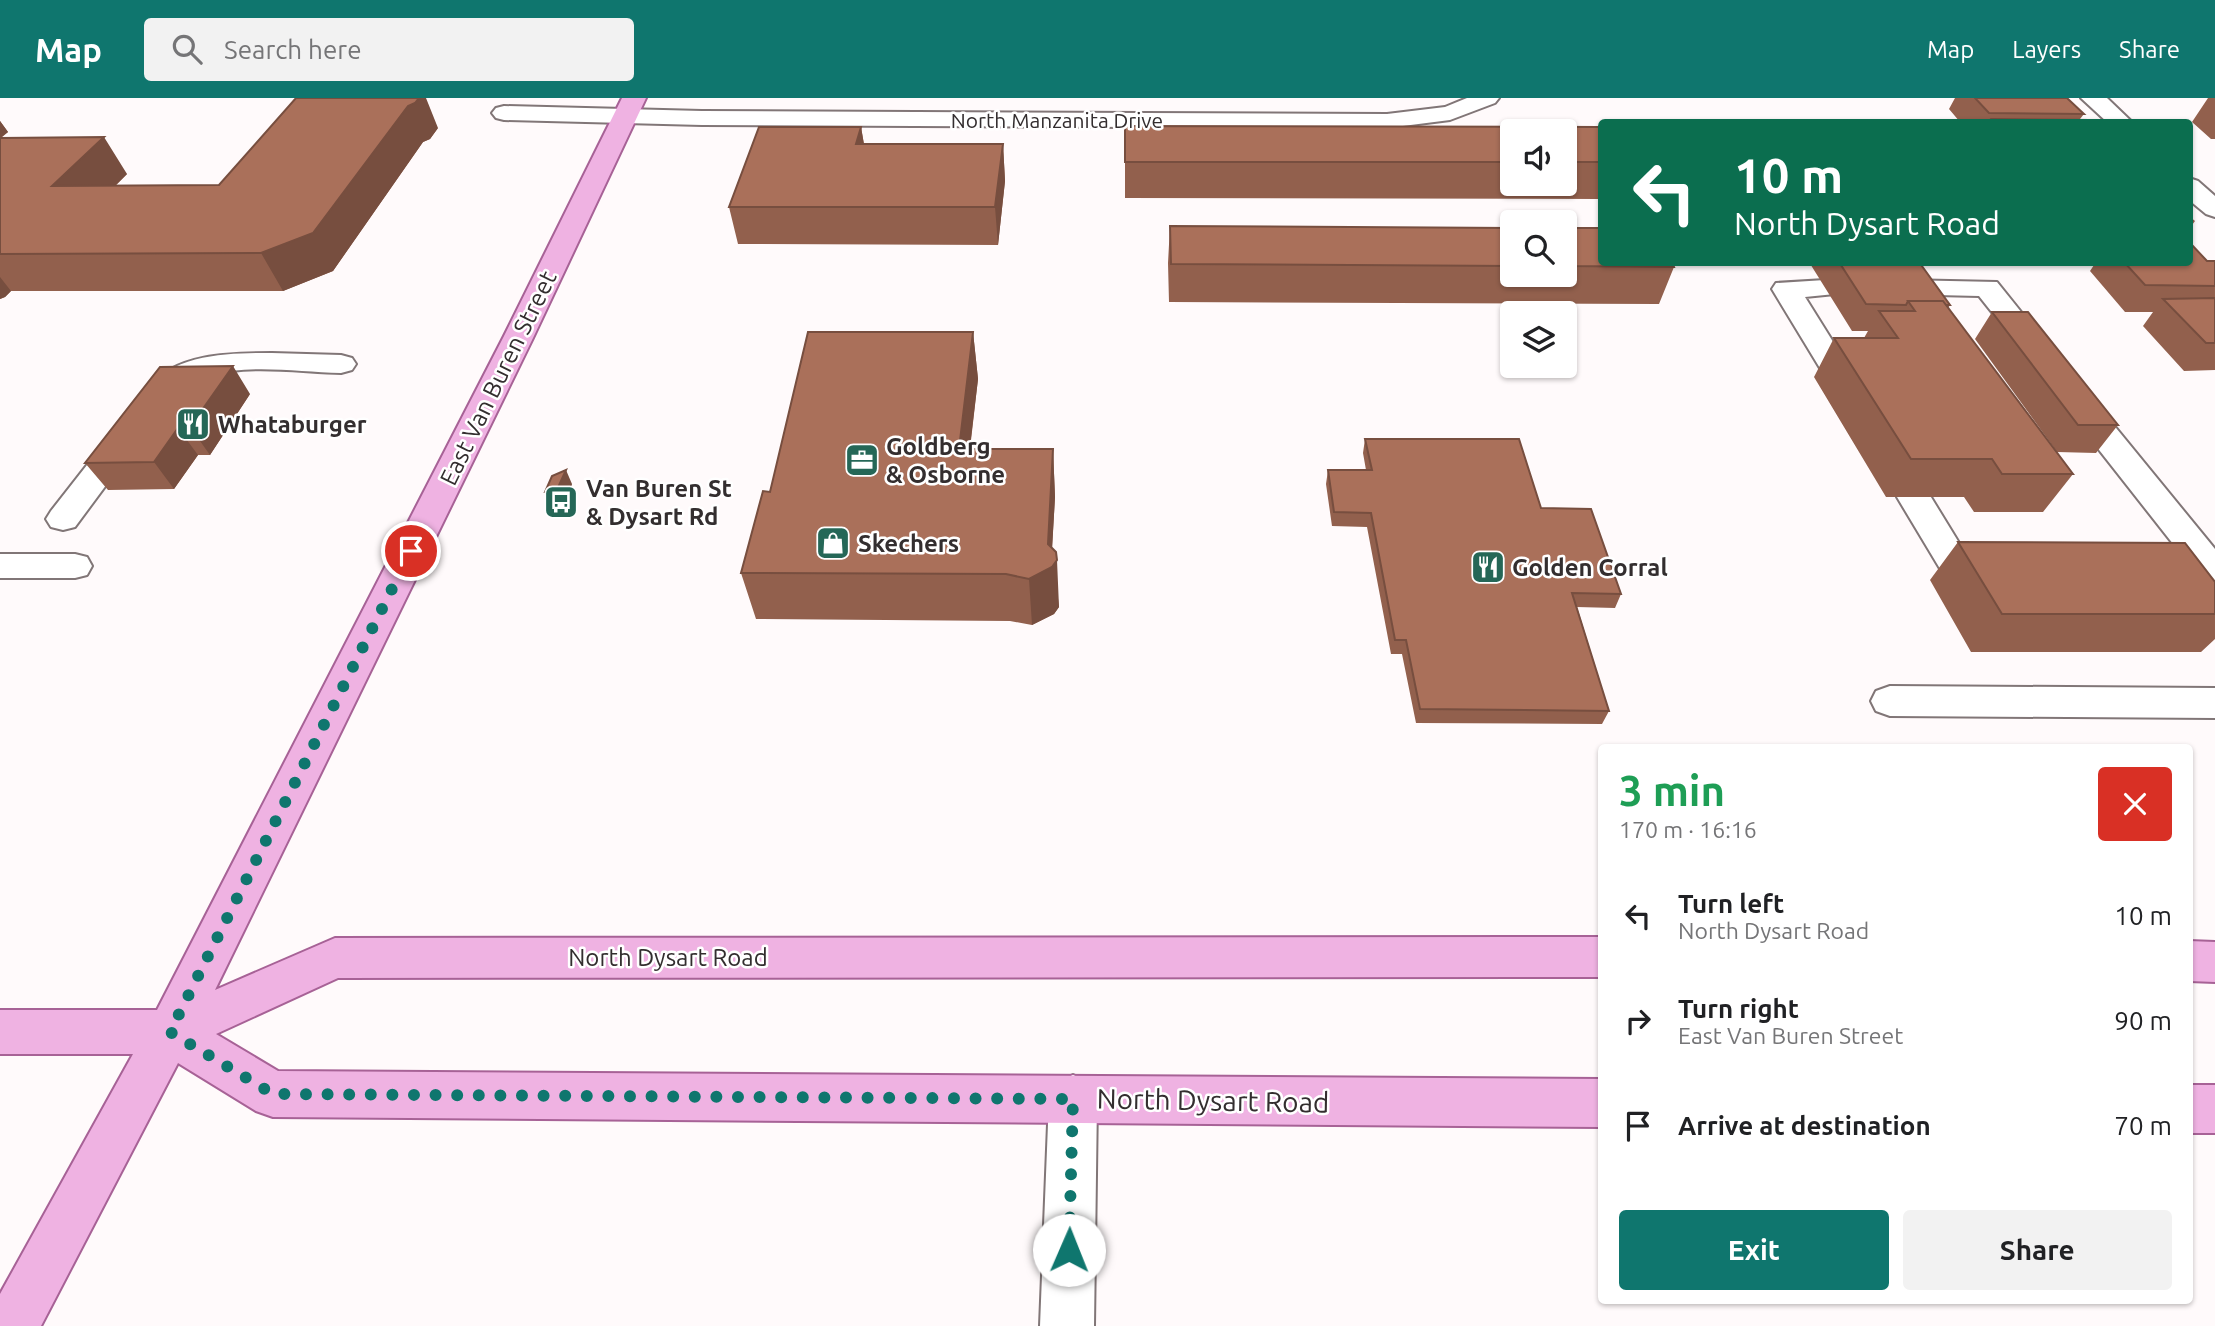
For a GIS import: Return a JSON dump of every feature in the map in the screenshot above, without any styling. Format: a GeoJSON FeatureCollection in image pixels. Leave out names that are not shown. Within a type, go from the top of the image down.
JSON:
{"type":"FeatureCollection","features":[{"type":"Feature","properties":{"kind":"main road","name":"East Van Buren Street"},"geometry":{"type":"LineString","coordinates":[[12,1326],[170,1032],[518,338],[629,107]]}},
{"type":"Feature","properties":{"kind":"main road","name":"North Dysart Road"},"geometry":{"type":"LineString","coordinates":[[0,1032],[170,1032],[335,958],[1598,957]]}},
{"type":"Feature","properties":{"kind":"main road"},"geometry":{"type":"LineString","coordinates":[[2193,961],[2215,962]]}},
{"type":"Feature","properties":{"kind":"main road","name":"North Dysart Road"},"geometry":{"type":"LineString","coordinates":[[170,1032],[273,1094],[1598,1103]]}},
{"type":"Feature","properties":{"kind":"main road"},"geometry":{"type":"LineString","coordinates":[[2193,1109],[2215,1109]]}},
{"type":"Feature","properties":{"kind":"street","name":"North Manzanita Drive"},"geometry":{"type":"LineString","coordinates":[[504,113],[629,107],[1387,121],[1487,98]]}},
{"type":"Feature","properties":{"kind":"street"},"geometry":{"type":"LineString","coordinates":[[2093,98],[2117,119]]}},
{"type":"Feature","properties":{"kind":"street"},"geometry":{"type":"LineString","coordinates":[[2193,190],[2215,209]]}},
{"type":"Feature","properties":{"kind":"street"},"geometry":{"type":"LineString","coordinates":[[1825,288],[1786,289],[1840,377]]}},
{"type":"Feature","properties":{"kind":"street"},"geometry":{"type":"LineString","coordinates":[[1903,288],[1987,288],[2210,567]]}},
{"type":"Feature","properties":{"kind":"street"},"geometry":{"type":"LineString","coordinates":[[63,519],[171,381],[198,368],[220,363],[341,364]]}},
{"type":"Feature","properties":{"kind":"street"},"geometry":{"type":"LineString","coordinates":[[1914,498],[1954,563],[2024,562]]}},
{"type":"Feature","properties":{"kind":"street"},"geometry":{"type":"LineString","coordinates":[[2162,561],[2210,567]]}},
{"type":"Feature","properties":{"kind":"street"},"geometry":{"type":"LineString","coordinates":[[0,566],[75,566]]}},
{"type":"Feature","properties":{"kind":"street"},"geometry":{"type":"LineString","coordinates":[[1890,701],[2215,704]]}},
{"type":"Feature","properties":{"kind":"street"},"geometry":{"type":"LineString","coordinates":[[1068,1326],[1073,1099]]}},
{"type":"Feature","properties":{"kind":"building"},"geometry":{"type":"Polygon","coordinates":[[[296,98],[419,98],[408,106],[313,233],[261,253],[0,254],[0,138],[104,137],[52,186],[219,185],[296,98]]]}},
{"type":"Feature","properties":{"kind":"building"},"geometry":{"type":"Polygon","coordinates":[[[1975,98],[2067,98],[2084,114],[1989,113],[1975,98]]]}},
{"type":"Feature","properties":{"kind":"building"},"geometry":{"type":"Polygon","coordinates":[[[1125,126],[1500,127],[1500,162],[1125,162],[1125,126]]]}},
{"type":"Feature","properties":{"kind":"building"},"geometry":{"type":"Polygon","coordinates":[[[759,127],[861,127],[856,144],[1003,144],[995,207],[729,207],[759,127]]]}},
{"type":"Feature","properties":{"kind":"building"},"geometry":{"type":"Polygon","coordinates":[[[1577,127],[1598,127],[1598,162],[1577,162],[1577,127]]]}},
{"type":"Feature","properties":{"kind":"building"},"geometry":{"type":"Polygon","coordinates":[[[1170,226],[1500,228],[1500,266],[1171,264],[1170,226]]]}},
{"type":"Feature","properties":{"kind":"building"},"geometry":{"type":"Polygon","coordinates":[[[1577,228],[1598,228],[1598,266],[1674,267],[1577,266],[1577,228]]]}},
{"type":"Feature","properties":{"kind":"building"},"geometry":{"type":"Polygon","coordinates":[[[2193,246],[2207,261],[2215,261],[2215,286],[2145,285],[2128,266],[2193,266],[2193,246]]]}},
{"type":"Feature","properties":{"kind":"building"},"geometry":{"type":"Polygon","coordinates":[[[1842,266],[1922,266],[1950,305],[1943,301],[1908,301],[1906,305],[1866,304],[1842,266]]]}},
{"type":"Feature","properties":{"kind":"building"},"geometry":{"type":"Polygon","coordinates":[[[2215,298],[2215,343],[2206,343],[2163,299],[2215,298]]]}},
{"type":"Feature","properties":{"kind":"building"},"geometry":{"type":"Polygon","coordinates":[[[1908,301],[1943,301],[2073,474],[2002,474],[1992,459],[1911,459],[1834,338],[1898,338],[1879,311],[1915,311],[1908,301]]]}},
{"type":"Feature","properties":{"kind":"building"},"geometry":{"type":"Polygon","coordinates":[[[1992,312],[2028,312],[2118,425],[2078,425],[1992,312]]]}},
{"type":"Feature","properties":{"kind":"building"},"geometry":{"type":"Polygon","coordinates":[[[808,332],[973,332],[959,449],[1053,449],[1048,544],[1056,552],[1057,560],[1052,567],[1029,579],[1006,574],[741,573],[763,491],[770,492],[808,332]]]}},
{"type":"Feature","properties":{"kind":"building"},"geometry":{"type":"Polygon","coordinates":[[[233,366],[190,427],[178,428],[154,462],[85,463],[160,367],[233,366]]]}},
{"type":"Feature","properties":{"kind":"building","name":"Golden Corral"},"geometry":{"type":"Polygon","coordinates":[[[1365,439],[1519,439],[1541,508],[1591,509],[1621,594],[1572,593],[1609,711],[1420,709],[1406,640],[1395,640],[1371,513],[1334,512],[1328,470],[1372,470],[1365,439]]]}},
{"type":"Feature","properties":{"kind":"building"},"geometry":{"type":"Polygon","coordinates":[[[566,470],[556,492],[545,492],[552,476],[566,470]]]}},
{"type":"Feature","properties":{"kind":"building"},"geometry":{"type":"Polygon","coordinates":[[[1958,542],[2185,543],[2215,582],[2215,614],[2002,614],[1958,542]]]}},
{"type":"Feature","properties":{"kind":"place","name":"Whataburger"},"geometry":{"type":"Point","coordinates":[193,424]}},
{"type":"Feature","properties":{"kind":"place","name":"Goldberg & Osborne"},"geometry":{"type":"Point","coordinates":[862,460]}},
{"type":"Feature","properties":{"kind":"place","name":"Van Buren St & Dysart Rd"},"geometry":{"type":"Point","coordinates":[561,502]}},
{"type":"Feature","properties":{"kind":"place","name":"Skechers"},"geometry":{"type":"Point","coordinates":[833,543]}},
{"type":"Feature","properties":{"kind":"place","name":"Golden Corral"},"geometry":{"type":"Point","coordinates":[1488,567]}},
{"type":"Feature","properties":{"kind":"route"},"geometry":{"type":"LineString","coordinates":[[411,551],[170,1032],[273,1094],[1073,1099],[1069,1250]]}}]}
